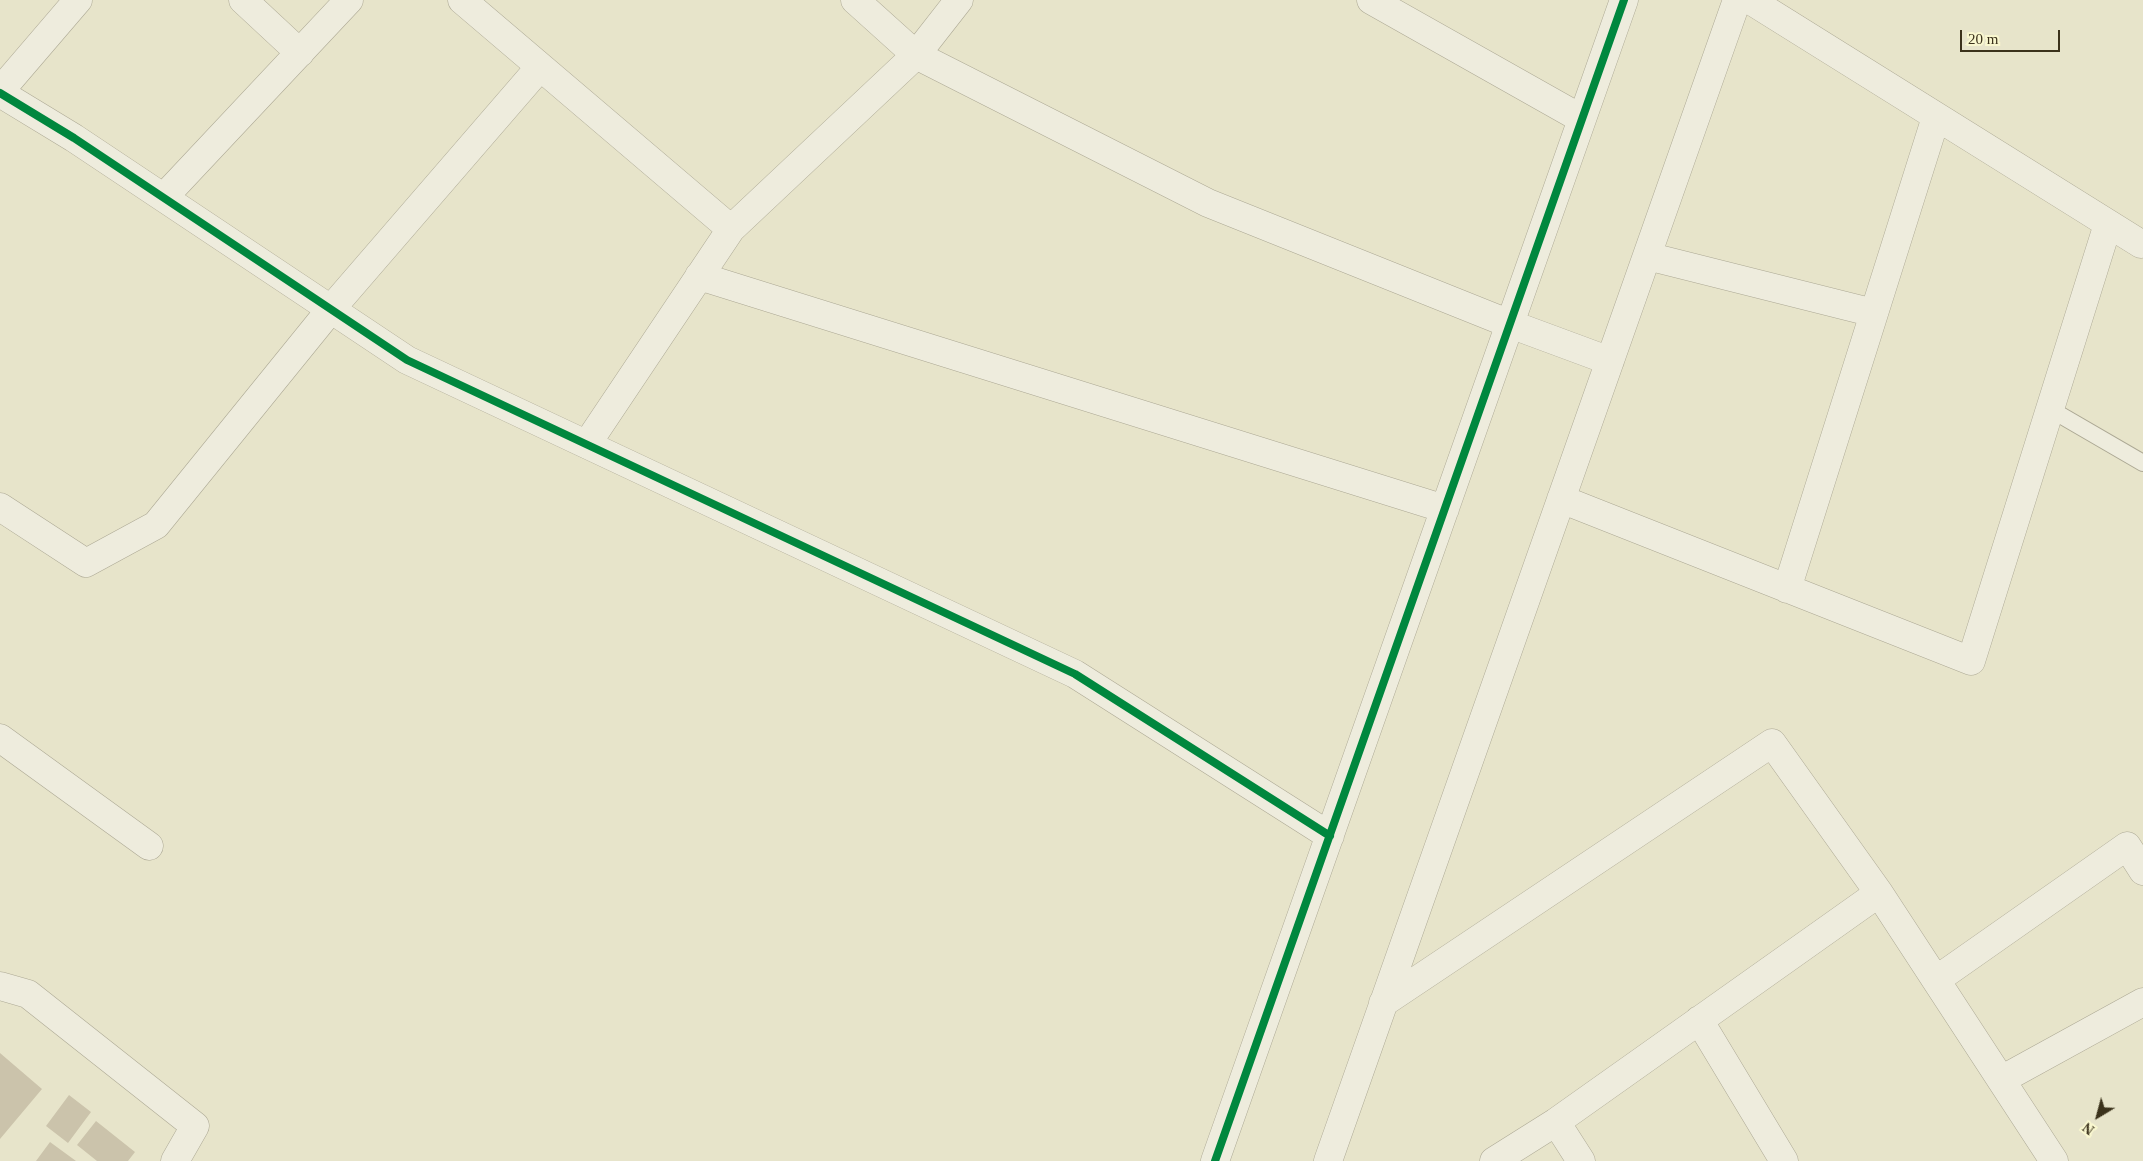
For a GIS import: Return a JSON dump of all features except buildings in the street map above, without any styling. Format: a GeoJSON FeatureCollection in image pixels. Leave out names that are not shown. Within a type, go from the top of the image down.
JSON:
{"type":"FeatureCollection","features":[{"type":"Feature","properties":{"kind":"street"},"geometry":{"type":"LineString","coordinates":[[78,0],[0,92],[164,197],[408,360],[1076,674],[1330,836]]}},
{"type":"Feature","properties":{"kind":"street"},"geometry":{"type":"LineString","coordinates":[[242,0],[300,53]]}},
{"type":"Feature","properties":{"kind":"street"},"geometry":{"type":"LineString","coordinates":[[164,197],[349,0]]}},
{"type":"Feature","properties":{"kind":"street"},"geometry":{"type":"LineString","coordinates":[[462,0],[731,228]]}},
{"type":"Feature","properties":{"kind":"street"},"geometry":{"type":"LineString","coordinates":[[855,0],[916,55],[1208,203],[1510,324],[1610,361]]}},
{"type":"Feature","properties":{"kind":"street"},"geometry":{"type":"LineString","coordinates":[[588,444],[731,228],[916,55],[959,0]]}},
{"type":"Feature","properties":{"kind":"street"},"geometry":{"type":"LineString","coordinates":[[1370,0],[1582,119]]}},
{"type":"Feature","properties":{"kind":"street"},"geometry":{"type":"LineString","coordinates":[[1215,1161],[1624,0]]}},
{"type":"Feature","properties":{"kind":"street"},"geometry":{"type":"LineString","coordinates":[[1328,1161],[1737,0]]}},
{"type":"Feature","properties":{"kind":"street"},"geometry":{"type":"LineString","coordinates":[[1750,0],[2142,245]]}},
{"type":"Feature","properties":{"kind":"street"},"geometry":{"type":"LineString","coordinates":[[0,507],[86,563],[156,525],[330,309],[540,66]]}},
{"type":"Feature","properties":{"kind":"street"},"geometry":{"type":"LineString","coordinates":[[1787,589],[1936,116]]}},
{"type":"Feature","properties":{"kind":"street"},"geometry":{"type":"LineString","coordinates":[[1561,500],[1971,661],[2108,224]]}},
{"type":"Feature","properties":{"kind":"street"},"geometry":{"type":"LineString","coordinates":[[1647,256],[1874,314]]}},
{"type":"Feature","properties":{"kind":"street"},"geometry":{"type":"LineString","coordinates":[[699,276],[1445,509]]}},
{"type":"Feature","properties":{"kind":"street"},"geometry":{"type":"LineString","coordinates":[[0,738],[149,846]]}},
{"type":"Feature","properties":{"kind":"street"},"geometry":{"type":"LineString","coordinates":[[1383,1003],[1772,744],[1879,893],[2054,1161]]}},
{"type":"Feature","properties":{"kind":"street"},"geometry":{"type":"LineString","coordinates":[[1936,980],[2127,846],[2143,870]]}},
{"type":"Feature","properties":{"kind":"street"},"geometry":{"type":"LineString","coordinates":[[1494,1161],[1556,1122],[1879,893]]}},
{"type":"Feature","properties":{"kind":"street"},"geometry":{"type":"LineString","coordinates":[[0,986],[28,994],[195,1126],[175,1161]]}},
{"type":"Feature","properties":{"kind":"street"},"geometry":{"type":"LineString","coordinates":[[2001,1080],[2143,1002]]}},
{"type":"Feature","properties":{"kind":"street"},"geometry":{"type":"LineString","coordinates":[[1699,1020],[1784,1161]]}},
{"type":"Feature","properties":{"kind":"street"},"geometry":{"type":"LineString","coordinates":[[1556,1122],[1581,1161]]}},
{"type":"Feature","properties":{"kind":"lane"},"geometry":{"type":"LineString","coordinates":[[2050,409],[2143,462]]}},
{"type":"Feature","properties":{"kind":"cycle path"},"geometry":{"type":"LineString","coordinates":[[1215,1161],[1624,0]]}},
{"type":"Feature","properties":{"kind":"cycle path"},"geometry":{"type":"LineString","coordinates":[[0,93],[74,138],[407,360],[1075,674],[1330,836]]}}]}
